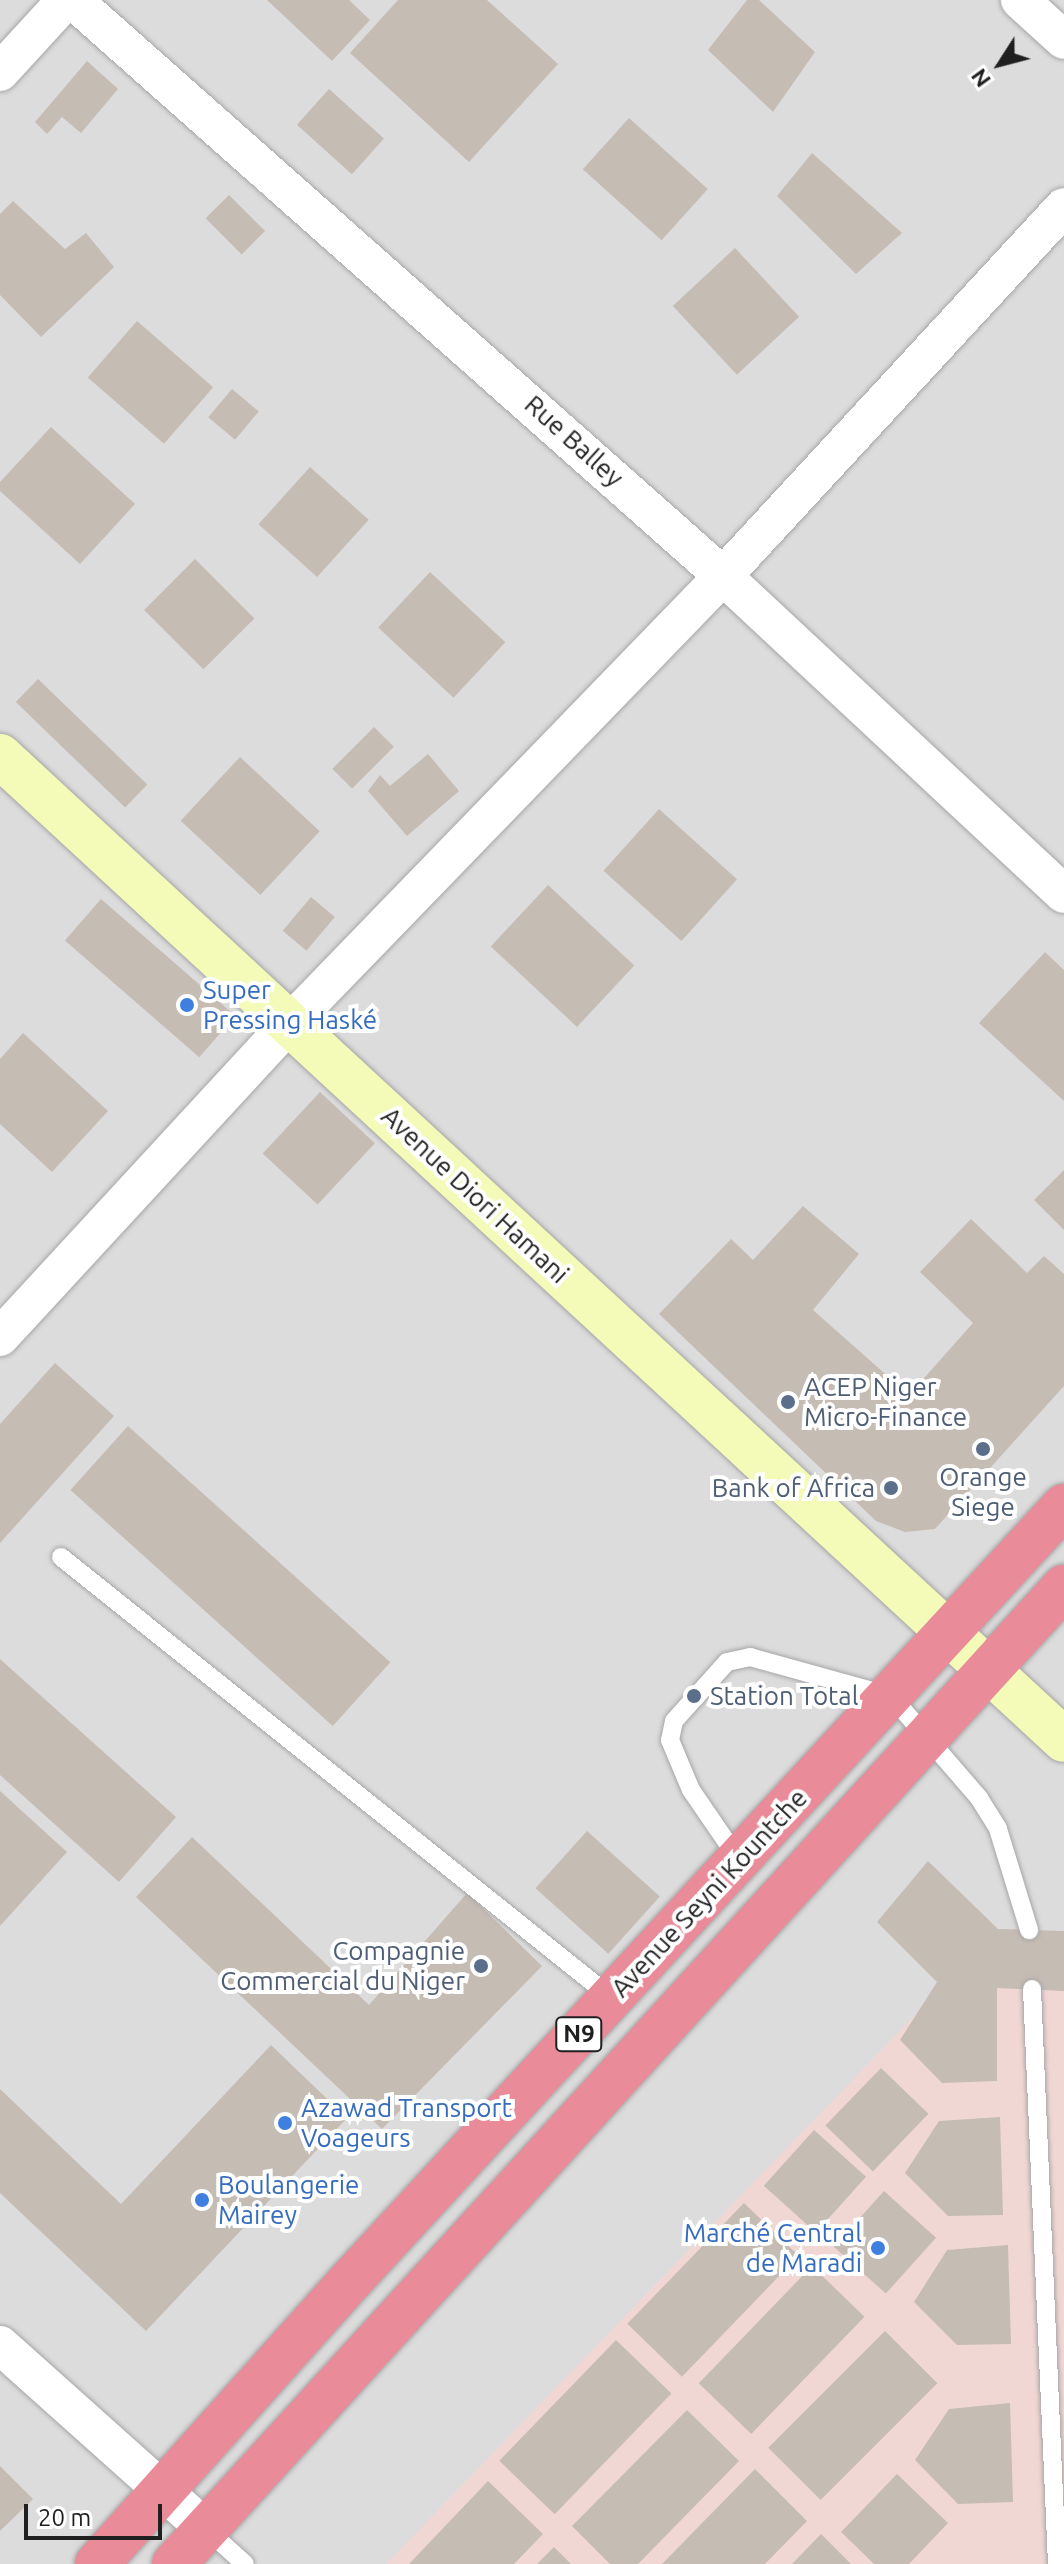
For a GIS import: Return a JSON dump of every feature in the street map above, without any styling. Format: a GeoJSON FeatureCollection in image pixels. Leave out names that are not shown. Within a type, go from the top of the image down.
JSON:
{"type":"FeatureCollection","features":[{"type":"Feature","properties":{"kind":"highway","name":"Avenue Seyni Kountche"},"geometry":{"type":"LineString","coordinates":[[97,2564],[1064,1506]]}},
{"type":"Feature","properties":{"kind":"highway","name":"N9"},"geometry":{"type":"LineString","coordinates":[[174,2564],[931,1738],[1064,1587]]}},
{"type":"Feature","properties":{"kind":"main road","name":"Avenue Diori Hamani"},"geometry":{"type":"LineString","coordinates":[[0,756],[1064,1740]]}},
{"type":"Feature","properties":{"kind":"street"},"geometry":{"type":"LineString","coordinates":[[0,72],[66,0]]}},
{"type":"Feature","properties":{"kind":"street","name":"Rue Balley"},"geometry":{"type":"LineString","coordinates":[[73,0],[723,576],[1064,894]]}},
{"type":"Feature","properties":{"kind":"street"},"geometry":{"type":"LineString","coordinates":[[1020,0],[1064,40]]}},
{"type":"Feature","properties":{"kind":"street"},"geometry":{"type":"LineString","coordinates":[[0,1337],[290,1023],[723,576],[1064,207]]}},
{"type":"Feature","properties":{"kind":"street"},"geometry":{"type":"LineString","coordinates":[[0,2345],[206,2529]]}},
{"type":"Feature","properties":{"kind":"lane"},"geometry":{"type":"LineString","coordinates":[[61,1557],[612,1998]]}},
{"type":"Feature","properties":{"kind":"lane"},"geometry":{"type":"LineString","coordinates":[[739,1860],[691,1790],[670,1740],[674,1721],[727,1662],[750,1657],[891,1696],[931,1738],[998,1829],[1029,1930]]}},
{"type":"Feature","properties":{"kind":"lane"},"geometry":{"type":"LineString","coordinates":[[1032,1989],[1057,2564]]}},
{"type":"Feature","properties":{"kind":"lane"},"geometry":{"type":"LineString","coordinates":[[206,2529],[245,2564]]}},
{"type":"Feature","properties":{"kind":"shaded area"},"geometry":{"type":"Polygon","coordinates":[[[0,0],[1064,0],[1064,2564],[0,2564],[0,0]]]}},
{"type":"Feature","properties":{"kind":"shaded area","name":"Marché Central de Maradi"},"geometry":{"type":"Polygon","coordinates":[[[998,1929],[1064,1931],[1064,2564],[386,2564],[998,1929]]]}},
{"type":"Feature","properties":{"kind":"building"},"geometry":{"type":"Polygon","coordinates":[[[267,0],[349,0],[370,20],[332,61],[267,0]]]}},
{"type":"Feature","properties":{"kind":"building"},"geometry":{"type":"Polygon","coordinates":[[[398,0],[487,0],[558,64],[469,162],[350,53],[398,0]]]}},
{"type":"Feature","properties":{"kind":"building"},"geometry":{"type":"Polygon","coordinates":[[[747,0],[759,0],[815,52],[773,112],[708,50],[747,0]]]}},
{"type":"Feature","properties":{"kind":"building"},"geometry":{"type":"Polygon","coordinates":[[[87,61],[118,89],[81,133],[62,117],[47,134],[35,122],[87,61]]]}},
{"type":"Feature","properties":{"kind":"building"},"geometry":{"type":"Polygon","coordinates":[[[329,89],[384,139],[352,174],[297,125],[329,89]]]}},
{"type":"Feature","properties":{"kind":"building"},"geometry":{"type":"Polygon","coordinates":[[[629,118],[708,189],[662,240],[583,169],[629,118]]]}},
{"type":"Feature","properties":{"kind":"building"},"geometry":{"type":"Polygon","coordinates":[[[812,153],[902,233],[856,274],[777,196],[812,153]]]}},
{"type":"Feature","properties":{"kind":"building"},"geometry":{"type":"Polygon","coordinates":[[[229,195],[265,231],[242,254],[206,218],[229,195]]]}},
{"type":"Feature","properties":{"kind":"building"},"geometry":{"type":"Polygon","coordinates":[[[13,201],[65,249],[86,233],[114,267],[41,337],[0,295],[0,214],[13,201]]]}},
{"type":"Feature","properties":{"kind":"building"},"geometry":{"type":"Polygon","coordinates":[[[735,248],[799,317],[737,375],[673,306],[735,248]]]}},
{"type":"Feature","properties":{"kind":"building"},"geometry":{"type":"Polygon","coordinates":[[[137,321],[213,387],[164,444],[88,378],[137,321]]]}},
{"type":"Feature","properties":{"kind":"building"},"geometry":{"type":"Polygon","coordinates":[[[232,389],[259,411],[235,440],[208,417],[232,389]]]}},
{"type":"Feature","properties":{"kind":"building"},"geometry":{"type":"Polygon","coordinates":[[[51,427],[135,504],[80,564],[0,491],[0,482],[51,427]]]}},
{"type":"Feature","properties":{"kind":"building"},"geometry":{"type":"Polygon","coordinates":[[[310,467],[369,520],[317,577],[258,524],[310,467]]]}},
{"type":"Feature","properties":{"kind":"building"},"geometry":{"type":"Polygon","coordinates":[[[195,559],[254,618],[203,669],[144,610],[195,559]]]}},
{"type":"Feature","properties":{"kind":"building"},"geometry":{"type":"Polygon","coordinates":[[[430,572],[505,642],[453,698],[378,628],[430,572]]]}},
{"type":"Feature","properties":{"kind":"building"},"geometry":{"type":"Polygon","coordinates":[[[38,679],[147,785],[125,808],[16,702],[38,679]]]}},
{"type":"Feature","properties":{"kind":"building"},"geometry":{"type":"Polygon","coordinates":[[[374,727],[394,747],[352,789],[332,769],[374,727]]]}},
{"type":"Feature","properties":{"kind":"building"},"geometry":{"type":"Polygon","coordinates":[[[428,754],[459,791],[407,836],[368,791],[380,775],[390,786],[428,754]]]}},
{"type":"Feature","properties":{"kind":"building"},"geometry":{"type":"Polygon","coordinates":[[[240,757],[320,831],[260,895],[181,821],[240,757]]]}},
{"type":"Feature","properties":{"kind":"building"},"geometry":{"type":"Polygon","coordinates":[[[659,809],[737,879],[681,941],[603,871],[659,809]]]}},
{"type":"Feature","properties":{"kind":"building"},"geometry":{"type":"Polygon","coordinates":[[[548,885],[634,965],[577,1027],[491,946],[548,885]]]}},
{"type":"Feature","properties":{"kind":"building"},"geometry":{"type":"Polygon","coordinates":[[[311,897],[335,917],[306,951],[283,931],[311,897]]]}},
{"type":"Feature","properties":{"kind":"building"},"geometry":{"type":"Polygon","coordinates":[[[101,899],[235,1016],[199,1057],[65,941],[101,899]]]}},
{"type":"Feature","properties":{"kind":"building"},"geometry":{"type":"Polygon","coordinates":[[[1045,952],[1064,970],[1064,1101],[979,1023],[1045,952]]]}},
{"type":"Feature","properties":{"kind":"building"},"geometry":{"type":"Polygon","coordinates":[[[23,1033],[108,1111],[52,1172],[0,1124],[0,1059],[23,1033]]]}},
{"type":"Feature","properties":{"kind":"building"},"geometry":{"type":"Polygon","coordinates":[[[320,1092],[375,1143],[318,1205],[263,1153],[320,1092]]]}},
{"type":"Feature","properties":{"kind":"building"},"geometry":{"type":"Polygon","coordinates":[[[1064,1170],[1064,1230],[1034,1200],[1064,1170]]]}},
{"type":"Feature","properties":{"kind":"building"},"geometry":{"type":"Polygon","coordinates":[[[803,1206],[859,1254],[813,1310],[909,1395],[973,1323],[920,1272],[971,1219],[1027,1273],[1044,1256],[1064,1274],[1064,1386],[935,1529],[905,1532],[876,1521],[659,1314],[731,1239],[753,1260],[803,1206]]]}},
{"type":"Feature","properties":{"kind":"building"},"geometry":{"type":"Polygon","coordinates":[[[55,1363],[114,1416],[0,1543],[0,1424],[55,1363]]]}},
{"type":"Feature","properties":{"kind":"building"},"geometry":{"type":"Polygon","coordinates":[[[128,1426],[390,1662],[333,1726],[70,1490],[128,1426]]]}},
{"type":"Feature","properties":{"kind":"building"},"geometry":{"type":"Polygon","coordinates":[[[0,1659],[176,1817],[119,1882],[0,1775],[0,1659]]]}},
{"type":"Feature","properties":{"kind":"building"},"geometry":{"type":"Polygon","coordinates":[[[0,1791],[67,1852],[0,1926],[0,1791]]]}},
{"type":"Feature","properties":{"kind":"building"},"geometry":{"type":"Polygon","coordinates":[[[587,1831],[660,1897],[608,1954],[535,1888],[587,1831]]]}},
{"type":"Feature","properties":{"kind":"building"},"geometry":{"type":"Polygon","coordinates":[[[192,1837],[369,2005],[467,1893],[542,1966],[382,2129],[136,1897],[192,1837]]]}},
{"type":"Feature","properties":{"kind":"building"},"geometry":{"type":"Polygon","coordinates":[[[928,1861],[998,1929],[1064,1931],[1064,1991],[997,1988],[997,2081],[942,2083],[900,2040],[937,1982],[877,1922],[928,1861]]]}},
{"type":"Feature","properties":{"kind":"building"},"geometry":{"type":"Polygon","coordinates":[[[271,2045],[347,2118],[146,2331],[0,2193],[0,2089],[121,2204],[271,2045]]]}},
{"type":"Feature","properties":{"kind":"building"},"geometry":{"type":"Polygon","coordinates":[[[881,2068],[928,2114],[873,2171],[825,2126],[881,2068]]]}},
{"type":"Feature","properties":{"kind":"building"},"geometry":{"type":"Polygon","coordinates":[[[1000,2117],[1003,2215],[948,2216],[905,2173],[939,2121],[1000,2117]]]}},
{"type":"Feature","properties":{"kind":"building"},"geometry":{"type":"Polygon","coordinates":[[[814,2130],[866,2177],[816,2233],[764,2186],[814,2130]]]}},
{"type":"Feature","properties":{"kind":"building"},"geometry":{"type":"Polygon","coordinates":[[[884,2191],[936,2238],[886,2294],[834,2247],[884,2191]]]}},
{"type":"Feature","properties":{"kind":"building"},"geometry":{"type":"Polygon","coordinates":[[[744,2203],[799,2256],[682,2377],[627,2324],[744,2203]]]}},
{"type":"Feature","properties":{"kind":"building"},"geometry":{"type":"Polygon","coordinates":[[[1008,2245],[1011,2344],[957,2345],[914,2302],[947,2250],[1008,2245]]]}},
{"type":"Feature","properties":{"kind":"building"},"geometry":{"type":"Polygon","coordinates":[[[812,2266],[865,2317],[751,2434],[699,2383],[812,2266]]]}},
{"type":"Feature","properties":{"kind":"building"},"geometry":{"type":"Polygon","coordinates":[[[885,2331],[937,2383],[821,2500],[768,2448],[885,2331]]]}},
{"type":"Feature","properties":{"kind":"building"},"geometry":{"type":"Polygon","coordinates":[[[616,2340],[671,2393],[555,2514],[499,2461],[616,2340]]]}},
{"type":"Feature","properties":{"kind":"building"},"geometry":{"type":"Polygon","coordinates":[[[1010,2403],[1013,2502],[958,2504],[915,2460],[949,2409],[1010,2403]]]}},
{"type":"Feature","properties":{"kind":"building"},"geometry":{"type":"Polygon","coordinates":[[[687,2410],[739,2461],[638,2564],[610,2564],[572,2526],[687,2410]]]}},
{"type":"Feature","properties":{"kind":"building"},"geometry":{"type":"Polygon","coordinates":[[[0,2466],[33,2499],[0,2531],[0,2466]]]}},
{"type":"Feature","properties":{"kind":"building"},"geometry":{"type":"Polygon","coordinates":[[[755,2469],[807,2521],[765,2564],[662,2564],[755,2469]]]}},
{"type":"Feature","properties":{"kind":"building"},"geometry":{"type":"Polygon","coordinates":[[[897,2474],[948,2523],[909,2564],[874,2564],[841,2532],[897,2474]]]}},
{"type":"Feature","properties":{"kind":"building"},"geometry":{"type":"Polygon","coordinates":[[[488,2481],[543,2534],[514,2564],[409,2564],[488,2481]]]}},
{"type":"Feature","properties":{"kind":"building"},"geometry":{"type":"Polygon","coordinates":[[[821,2534],[851,2564],[792,2564],[821,2534]]]}},
{"type":"Feature","properties":{"kind":"building"},"geometry":{"type":"Polygon","coordinates":[[[554,2547],[571,2564],[537,2564],[554,2547]]]}},
{"type":"Feature","properties":{"kind":"place","name":"Super Pressing Haské"},"geometry":{"type":"Point","coordinates":[187,1005]}},
{"type":"Feature","properties":{"kind":"place","name":"ACEP Niger Micro-Finance"},"geometry":{"type":"Point","coordinates":[788,1402]}},
{"type":"Feature","properties":{"kind":"place","name":"Orange Siege"},"geometry":{"type":"Point","coordinates":[983,1449]}},
{"type":"Feature","properties":{"kind":"place","name":"Bank of Africa"},"geometry":{"type":"Point","coordinates":[891,1488]}},
{"type":"Feature","properties":{"kind":"place","name":"Station Total"},"geometry":{"type":"Point","coordinates":[694,1696]}},
{"type":"Feature","properties":{"kind":"place","name":"Compagnie Commercial du Niger"},"geometry":{"type":"Point","coordinates":[481,1966]}},
{"type":"Feature","properties":{"kind":"place","name":"Azawad Transport Voageurs"},"geometry":{"type":"Point","coordinates":[285,2123]}},
{"type":"Feature","properties":{"kind":"place","name":"Boulangerie Mairey"},"geometry":{"type":"Point","coordinates":[202,2200]}},
{"type":"Feature","properties":{"kind":"place","name":"Marché Central de Maradi"},"geometry":{"type":"Point","coordinates":[878,2248]}}]}
